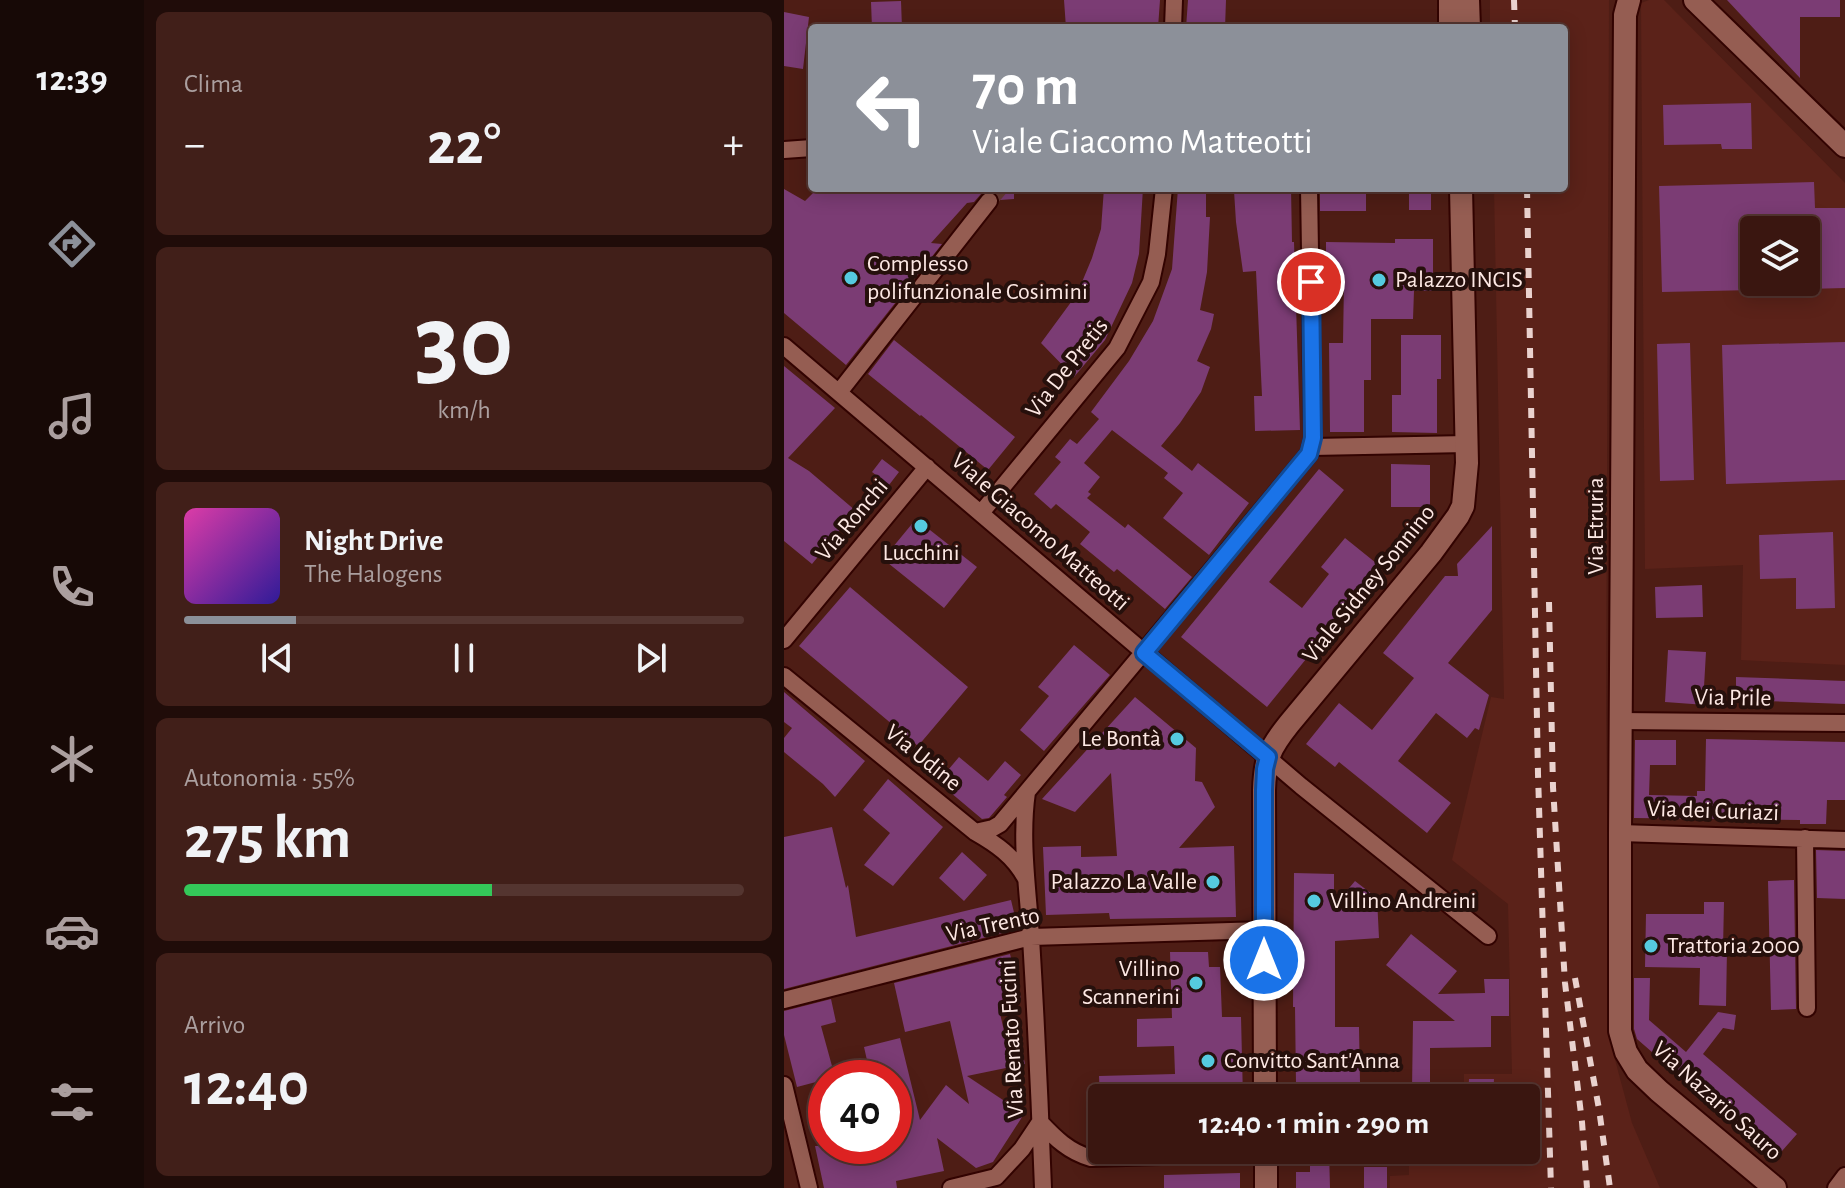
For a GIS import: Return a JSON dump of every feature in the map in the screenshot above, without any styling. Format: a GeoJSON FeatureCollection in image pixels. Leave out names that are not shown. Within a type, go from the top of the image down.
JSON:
{"type":"FeatureCollection","features":[{"type":"Feature","properties":{"kind":"street"},"geometry":{"type":"LineString","coordinates":[[1173,24],[1174,0]]}},
{"type":"Feature","properties":{"kind":"street"},"geometry":{"type":"LineString","coordinates":[[1450,0],[1450,24]]}},
{"type":"Feature","properties":{"kind":"street"},"geometry":{"type":"LineString","coordinates":[[1468,0],[1469,24]]}},
{"type":"Feature","properties":{"kind":"street","name":"Via Etruria"},"geometry":{"type":"LineString","coordinates":[[1626,1052],[1620,1031],[1620,721],[1625,15],[1629,0]]}},
{"type":"Feature","properties":{"kind":"street"},"geometry":{"type":"LineString","coordinates":[[1695,0],[1845,146]]}},
{"type":"Feature","properties":{"kind":"street"},"geometry":{"type":"LineString","coordinates":[[784,150],[808,148]]}},
{"type":"Feature","properties":{"kind":"street","name":"Via De Pretis"},"geometry":{"type":"LineString","coordinates":[[981,513],[1117,348],[1151,282],[1164,192]]}},
{"type":"Feature","properties":{"kind":"street"},"geometry":{"type":"LineString","coordinates":[[975,832],[1000,824],[1304,462],[1312,447],[1309,192]]}},
{"type":"Feature","properties":{"kind":"street","name":"Viale Sidney Sonnino"},"geometry":{"type":"LineString","coordinates":[[1268,757],[1283,732],[1431,553],[1463,506],[1467,444],[1461,192]]}},
{"type":"Feature","properties":{"kind":"street"},"geometry":{"type":"LineString","coordinates":[[840,391],[989,201]]}},
{"type":"Feature","properties":{"kind":"street","name":"Viale Giacomo Matteotti"},"geometry":{"type":"LineString","coordinates":[[784,346],[1301,786],[1488,936]]}},
{"type":"Feature","properties":{"kind":"street"},"geometry":{"type":"LineString","coordinates":[[1312,447],[1467,444]]}},
{"type":"Feature","properties":{"kind":"street","name":"Via Ronchi"},"geometry":{"type":"LineString","coordinates":[[784,640],[927,467]]}},
{"type":"Feature","properties":{"kind":"street","name":"Via Udine"},"geometry":{"type":"LineString","coordinates":[[784,676],[975,832],[1009,855],[1020,866],[1027,880]]}},
{"type":"Feature","properties":{"kind":"street","name":"Via Prile"},"geometry":{"type":"LineString","coordinates":[[1620,721],[1845,723]]}},
{"type":"Feature","properties":{"kind":"street"},"geometry":{"type":"LineString","coordinates":[[1265,1084],[1264,790],[1268,757]]}},
{"type":"Feature","properties":{"kind":"street","name":"Via Renato Fucini"},"geometry":{"type":"LineString","coordinates":[[1027,792],[1024,821],[1043,1188]]}},
{"type":"Feature","properties":{"kind":"street","name":"Via dei Curiazi"},"geometry":{"type":"LineString","coordinates":[[1620,833],[1845,840]]}},
{"type":"Feature","properties":{"kind":"street","name":"Via dei Curiazi"},"geometry":{"type":"LineString","coordinates":[[1805,838],[1807,1008]]}},
{"type":"Feature","properties":{"kind":"street","name":"Via Trento"},"geometry":{"type":"LineString","coordinates":[[784,1000],[1031,937],[1264,930]]}},
{"type":"Feature","properties":{"kind":"street","name":"Via Nazario Sauro"},"geometry":{"type":"LineString","coordinates":[[1626,1052],[1637,1070],[1659,1091],[1775,1188]]}},
{"type":"Feature","properties":{"kind":"street"},"geometry":{"type":"LineString","coordinates":[[784,1085],[809,1188]]}},
{"type":"Feature","properties":{"kind":"street"},"geometry":{"type":"LineString","coordinates":[[951,1188],[996,1177],[1022,1149],[1040,1122],[1061,1143],[1088,1157]]}},
{"type":"Feature","properties":{"kind":"street"},"geometry":{"type":"LineString","coordinates":[[1266,1164],[1266,1188]]}},
{"type":"Feature","properties":{"kind":"street"},"geometry":{"type":"LineString","coordinates":[[1836,1188],[1845,1176]]}},
{"type":"Feature","properties":{"kind":"shaded area"},"geometry":{"type":"Polygon","coordinates":[[[1490,0],[1609,0],[1606,713],[1609,1015],[1614,1056],[1632,1123],[1660,1188],[1390,1188],[1390,1176],[1409,1175],[1409,1164],[1540,1164],[1540,1084],[1464,1084],[1464,1074],[1512,1074],[1508,904],[1452,860],[1491,697],[1504,699],[1494,192],[1568,192],[1568,24],[1490,24],[1490,0]]]}},
{"type":"Feature","properties":{"kind":"shaded area"},"geometry":{"type":"Polygon","coordinates":[[[1664,0],[1845,183],[1845,665],[1741,660],[1743,565],[1645,569],[1641,3],[1664,0]]]}},
{"type":"Feature","properties":{"kind":"building"},"geometry":{"type":"Polygon","coordinates":[[[1064,0],[1160,0],[1158,24],[1066,24],[1064,0]]]}},
{"type":"Feature","properties":{"kind":"building"},"geometry":{"type":"Polygon","coordinates":[[[1188,0],[1226,0],[1225,24],[1186,24],[1188,0]]]}},
{"type":"Feature","properties":{"kind":"building"},"geometry":{"type":"Polygon","coordinates":[[[1727,0],[1840,0],[1840,17],[1800,17],[1800,78],[1727,0]]]}},
{"type":"Feature","properties":{"kind":"building"},"geometry":{"type":"Polygon","coordinates":[[[901,1],[902,24],[872,24],[871,2],[901,1]]]}},
{"type":"Feature","properties":{"kind":"building"},"geometry":{"type":"Polygon","coordinates":[[[784,12],[809,17],[803,69],[784,66],[784,12]]]}},
{"type":"Feature","properties":{"kind":"building"},"geometry":{"type":"Polygon","coordinates":[[[1751,103],[1752,149],[1722,149],[1721,144],[1664,145],[1663,105],[1751,103]]]}},
{"type":"Feature","properties":{"kind":"building"},"geometry":{"type":"Polygon","coordinates":[[[1814,182],[1815,208],[1845,208],[1845,288],[1820,289],[1820,216],[1740,216],[1740,290],[1662,292],[1659,186],[1814,182]]]}},
{"type":"Feature","properties":{"kind":"building","name":"Complesso polifunzionale Cosimini"},"geometry":{"type":"Polygon","coordinates":[[[784,189],[805,201],[814,192],[986,192],[974,202],[967,203],[931,243],[942,244],[846,365],[784,313],[784,189]]]}},
{"type":"Feature","properties":{"kind":"building","name":"Complesso polifunzionale Cosimini"},"geometry":{"type":"Polygon","coordinates":[[[1014,192],[1014,199],[1000,200],[996,193],[1014,192]]]}},
{"type":"Feature","properties":{"kind":"building"},"geometry":{"type":"Polygon","coordinates":[[[1104,192],[1143,192],[1139,254],[1132,283],[1105,340],[1074,377],[1041,343],[1077,294],[1101,229],[1104,192]]]}},
{"type":"Feature","properties":{"kind":"building"},"geometry":{"type":"Polygon","coordinates":[[[1178,192],[1206,192],[1206,217],[1210,217],[1207,272],[1200,310],[1214,314],[1197,361],[1210,367],[1201,392],[1161,446],[1192,471],[1198,463],[1249,503],[1209,555],[1163,518],[1183,493],[1164,478],[1168,473],[1112,430],[1084,463],[1100,477],[1087,498],[1125,528],[1128,524],[1192,577],[1165,609],[1117,569],[1114,572],[1080,544],[1090,532],[1056,504],[1051,509],[1034,494],[1061,462],[1055,457],[1070,439],[1077,444],[1099,419],[1091,412],[1129,361],[1153,321],[1172,269],[1178,192]]]}},
{"type":"Feature","properties":{"kind":"building"},"geometry":{"type":"Polygon","coordinates":[[[1234,192],[1291,192],[1300,430],[1255,431],[1254,396],[1262,396],[1256,271],[1243,272],[1234,192]]]}},
{"type":"Feature","properties":{"kind":"building","name":"Palazzo INCIS"},"geometry":{"type":"Polygon","coordinates":[[[1320,192],[1366,193],[1366,211],[1320,211],[1320,192]]]}},
{"type":"Feature","properties":{"kind":"building","name":"Palazzo INCIS"},"geometry":{"type":"Polygon","coordinates":[[[1409,192],[1431,192],[1431,210],[1409,210],[1409,192]]]}},
{"type":"Feature","properties":{"kind":"building"},"geometry":{"type":"Polygon","coordinates":[[[1395,239],[1433,239],[1433,291],[1414,291],[1413,319],[1371,319],[1371,380],[1364,380],[1364,432],[1330,432],[1329,343],[1343,343],[1344,281],[1326,281],[1326,242],[1395,243],[1395,239]]]}},
{"type":"Feature","properties":{"kind":"building"},"geometry":{"type":"Polygon","coordinates":[[[1401,335],[1441,335],[1437,433],[1392,432],[1392,395],[1401,395],[1401,335]]]}},
{"type":"Feature","properties":{"kind":"building"},"geometry":{"type":"Polygon","coordinates":[[[894,340],[1015,437],[988,470],[868,374],[894,340]]]}},
{"type":"Feature","properties":{"kind":"building"},"geometry":{"type":"Polygon","coordinates":[[[1845,342],[1845,480],[1726,484],[1722,345],[1845,342]]]}},
{"type":"Feature","properties":{"kind":"building"},"geometry":{"type":"Polygon","coordinates":[[[1690,343],[1694,480],[1660,481],[1657,344],[1690,343]]]}},
{"type":"Feature","properties":{"kind":"building"},"geometry":{"type":"Polygon","coordinates":[[[784,366],[835,408],[788,458],[809,471],[856,511],[812,564],[784,541],[784,366]]]}},
{"type":"Feature","properties":{"kind":"building"},"geometry":{"type":"Polygon","coordinates":[[[882,459],[899,472],[889,485],[872,472],[882,459]]]}},
{"type":"Feature","properties":{"kind":"building"},"geometry":{"type":"Polygon","coordinates":[[[1391,464],[1430,465],[1430,507],[1391,507],[1391,464]]]}},
{"type":"Feature","properties":{"kind":"building"},"geometry":{"type":"Polygon","coordinates":[[[1319,469],[1344,490],[1269,582],[1302,608],[1329,574],[1321,567],[1345,538],[1381,567],[1267,707],[1181,637],[1319,469]]]}},
{"type":"Feature","properties":{"kind":"building"},"geometry":{"type":"Polygon","coordinates":[[[916,519],[977,567],[944,608],[883,559],[916,519]]]}},
{"type":"Feature","properties":{"kind":"building"},"geometry":{"type":"Polygon","coordinates":[[[1492,526],[1492,610],[1448,663],[1489,695],[1479,730],[1475,728],[1467,738],[1436,713],[1398,761],[1451,803],[1427,833],[1339,762],[1335,767],[1306,744],[1339,703],[1372,730],[1414,678],[1383,653],[1445,576],[1458,576],[1457,564],[1492,526]]]}},
{"type":"Feature","properties":{"kind":"building"},"geometry":{"type":"Polygon","coordinates":[[[1833,532],[1835,608],[1796,609],[1796,578],[1760,579],[1759,535],[1833,532]]]}},
{"type":"Feature","properties":{"kind":"building"},"geometry":{"type":"Polygon","coordinates":[[[1702,585],[1703,617],[1656,618],[1655,587],[1702,585]]]}},
{"type":"Feature","properties":{"kind":"building"},"geometry":{"type":"Polygon","coordinates":[[[850,587],[968,687],[918,746],[799,646],[850,587]]]}},
{"type":"Feature","properties":{"kind":"building"},"geometry":{"type":"Polygon","coordinates":[[[1074,645],[1110,675],[1044,751],[1020,730],[1049,696],[1038,687],[1074,645]]]}},
{"type":"Feature","properties":{"kind":"building"},"geometry":{"type":"Polygon","coordinates":[[[1668,650],[1706,652],[1706,705],[1665,702],[1668,650]]]}},
{"type":"Feature","properties":{"kind":"building"},"geometry":{"type":"Polygon","coordinates":[[[1736,677],[1845,681],[1845,704],[1736,700],[1736,677]]]}},
{"type":"Feature","properties":{"kind":"building"},"geometry":{"type":"Polygon","coordinates":[[[784,692],[865,761],[835,797],[784,752],[784,738],[792,728],[784,722],[784,692]]]}},
{"type":"Feature","properties":{"kind":"building"},"geometry":{"type":"Polygon","coordinates":[[[1135,697],[1196,748],[1195,781],[1202,782],[1215,807],[1179,848],[1234,846],[1236,917],[1110,919],[1109,913],[1046,915],[1043,847],[1081,846],[1081,857],[1117,856],[1111,773],[1075,812],[1042,799],[1135,697]]]}},
{"type":"Feature","properties":{"kind":"building"},"geometry":{"type":"Polygon","coordinates":[[[1706,739],[1845,742],[1845,800],[1827,800],[1826,824],[1800,824],[1800,820],[1634,818],[1635,740],[1676,740],[1676,765],[1650,765],[1649,795],[1697,796],[1697,791],[1705,791],[1706,739]]]}},
{"type":"Feature","properties":{"kind":"building"},"geometry":{"type":"Polygon","coordinates":[[[959,757],[988,781],[1005,761],[1021,775],[989,818],[982,819],[938,782],[959,757]]]}},
{"type":"Feature","properties":{"kind":"building"},"geometry":{"type":"Polygon","coordinates":[[[888,779],[943,827],[893,886],[864,865],[890,833],[863,810],[888,779]]]}},
{"type":"Feature","properties":{"kind":"building"},"geometry":{"type":"Polygon","coordinates":[[[832,827],[846,888],[848,885],[856,937],[1011,900],[1018,929],[784,989],[784,837],[832,827]]]}},
{"type":"Feature","properties":{"kind":"building"},"geometry":{"type":"Polygon","coordinates":[[[1816,850],[1845,851],[1845,899],[1817,898],[1816,850]]]}},
{"type":"Feature","properties":{"kind":"building"},"geometry":{"type":"Polygon","coordinates":[[[962,852],[987,875],[964,901],[939,878],[962,852]]]}},
{"type":"Feature","properties":{"kind":"building"},"geometry":{"type":"Polygon","coordinates":[[[1294,873],[1334,874],[1334,906],[1355,881],[1377,898],[1379,938],[1335,941],[1335,1027],[1359,1027],[1360,1083],[1296,1084],[1294,873]]]}},
{"type":"Feature","properties":{"kind":"building"},"geometry":{"type":"Polygon","coordinates":[[[1794,880],[1796,1009],[1771,1010],[1768,881],[1794,880]]]}},
{"type":"Feature","properties":{"kind":"building"},"geometry":{"type":"Polygon","coordinates":[[[1704,902],[1724,902],[1726,1006],[1699,1005],[1700,968],[1645,967],[1646,914],[1704,914],[1704,902]]]}},
{"type":"Feature","properties":{"kind":"building"},"geometry":{"type":"Polygon","coordinates":[[[1411,934],[1457,971],[1438,994],[1485,993],[1484,979],[1509,979],[1509,1016],[1491,1016],[1491,1047],[1430,1048],[1430,1084],[1412,1084],[1413,1021],[1455,1021],[1386,965],[1411,934]]]}},
{"type":"Feature","properties":{"kind":"building","name":"Convitto Sant'Anna"},"geometry":{"type":"Polygon","coordinates":[[[1170,952],[1208,952],[1209,967],[1220,967],[1222,1017],[1241,1017],[1243,1084],[1099,1084],[1099,1076],[1175,1074],[1174,1046],[1137,1047],[1137,1019],[1172,1018],[1170,952]]]}},
{"type":"Feature","properties":{"kind":"building"},"geometry":{"type":"Polygon","coordinates":[[[1010,954],[1021,999],[998,1005],[1005,1035],[1018,1032],[1025,1064],[967,1076],[1024,1114],[993,1162],[976,1168],[937,1138],[944,1171],[896,1181],[897,1188],[824,1188],[819,1164],[912,1164],[912,1087],[920,1120],[946,1085],[969,1104],[950,1021],[905,1032],[894,983],[1010,954]]]}},
{"type":"Feature","properties":{"kind":"building"},"geometry":{"type":"Polygon","coordinates":[[[1634,978],[1650,978],[1649,1020],[1686,1052],[1718,1012],[1736,1015],[1734,1030],[1723,1028],[1703,1054],[1797,1134],[1775,1159],[1637,1039],[1634,1029],[1634,978]]]}},
{"type":"Feature","properties":{"kind":"building"},"geometry":{"type":"Polygon","coordinates":[[[831,999],[836,1022],[821,1026],[830,1060],[808,1060],[808,1084],[797,1087],[784,1035],[784,1011],[831,999]]]}},
{"type":"Feature","properties":{"kind":"building"},"geometry":{"type":"Polygon","coordinates":[[[900,1038],[905,1060],[867,1060],[864,1047],[900,1038]]]}},
{"type":"Feature","properties":{"kind":"building"},"geometry":{"type":"Polygon","coordinates":[[[1469,1079],[1494,1079],[1494,1084],[1469,1084],[1469,1079]]]}},
{"type":"Feature","properties":{"kind":"building"},"geometry":{"type":"Polygon","coordinates":[[[1310,1164],[1329,1164],[1330,1188],[1296,1188],[1296,1172],[1310,1172],[1310,1164]]]}},
{"type":"Feature","properties":{"kind":"building"},"geometry":{"type":"Polygon","coordinates":[[[1364,1167],[1387,1167],[1387,1188],[1364,1188],[1364,1167]]]}},
{"type":"Feature","properties":{"kind":"building"},"geometry":{"type":"Polygon","coordinates":[[[1240,1173],[1240,1188],[1164,1188],[1164,1175],[1240,1173]]]}},
{"type":"Feature","properties":{"kind":"tunnel"},"geometry":{"type":"LineString","coordinates":[[989,201],[997,192]]}},
{"type":"Feature","properties":{"kind":"railway"},"geometry":{"type":"LineString","coordinates":[[1514,0],[1515,24]]}},
{"type":"Feature","properties":{"kind":"railway"},"geometry":{"type":"LineString","coordinates":[[1527,192],[1538,774],[1551,1188]]}},
{"type":"Feature","properties":{"kind":"railway"},"geometry":{"type":"LineString","coordinates":[[1549,602],[1553,787],[1565,983],[1587,1188]]}},
{"type":"Feature","properties":{"kind":"railway"},"geometry":{"type":"LineString","coordinates":[[1575,978],[1610,1188]]}},
{"type":"Feature","properties":{"kind":"place","name":"Complesso polifunzionale Cosimini"},"geometry":{"type":"Point","coordinates":[851,278]}},
{"type":"Feature","properties":{"kind":"place","name":"Palazzo INCIS"},"geometry":{"type":"Point","coordinates":[1379,280]}},
{"type":"Feature","properties":{"kind":"place","name":"Lucchini"},"geometry":{"type":"Point","coordinates":[921,526]}},
{"type":"Feature","properties":{"kind":"place","name":"Le Bontà"},"geometry":{"type":"Point","coordinates":[1177,739]}},
{"type":"Feature","properties":{"kind":"place","name":"Palazzo La Valle"},"geometry":{"type":"Point","coordinates":[1213,882]}},
{"type":"Feature","properties":{"kind":"place","name":"Villino Andreini"},"geometry":{"type":"Point","coordinates":[1314,901]}},
{"type":"Feature","properties":{"kind":"place","name":"Trattoria 2000"},"geometry":{"type":"Point","coordinates":[1651,946]}},
{"type":"Feature","properties":{"kind":"place","name":"Villino Scannerini"},"geometry":{"type":"Point","coordinates":[1196,983]}},
{"type":"Feature","properties":{"kind":"place","name":"Convitto Sant'Anna"},"geometry":{"type":"Point","coordinates":[1208,1061]}},
{"type":"Feature","properties":{"kind":"route"},"geometry":{"type":"LineString","coordinates":[[1264,960],[1264,790],[1268,757],[1144,653],[1309,454],[1313,438],[1311,282]]}}]}
